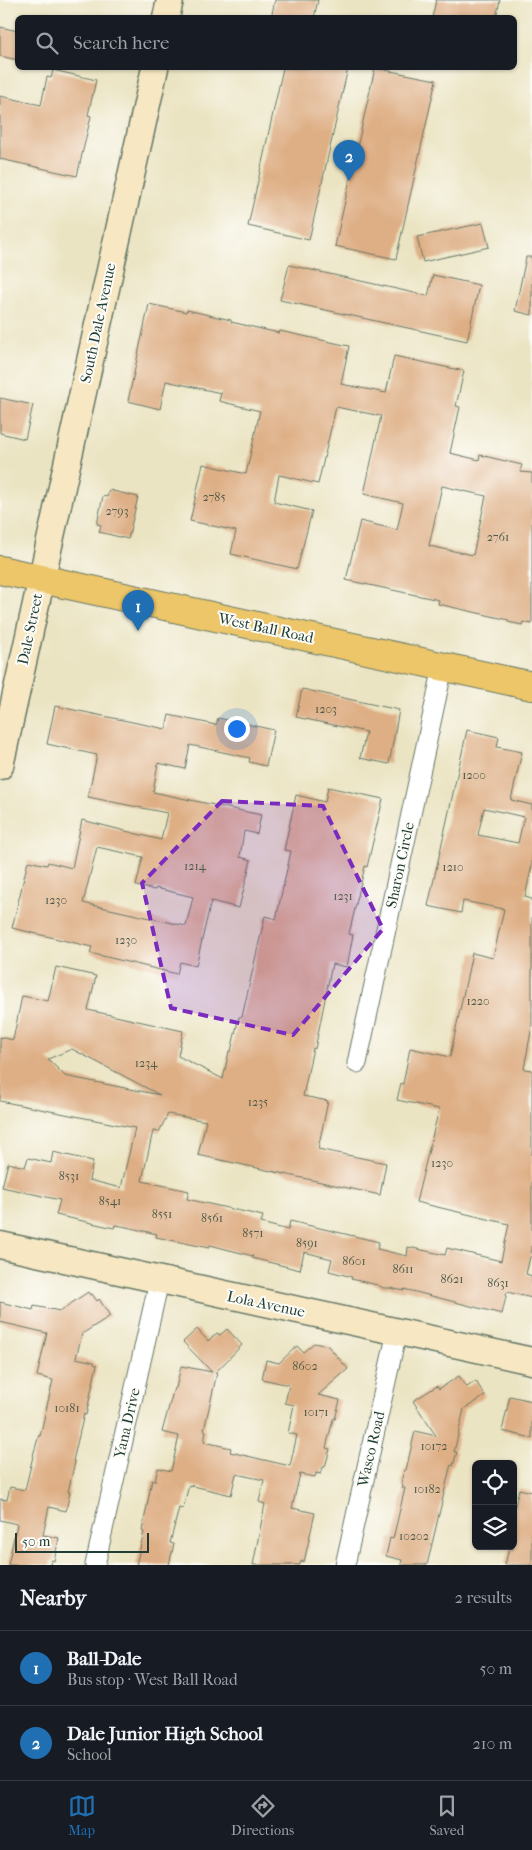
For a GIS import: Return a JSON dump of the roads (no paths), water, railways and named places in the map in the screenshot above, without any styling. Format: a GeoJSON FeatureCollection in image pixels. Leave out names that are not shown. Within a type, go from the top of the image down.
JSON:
{"type":"FeatureCollection","features":[{"type":"Feature","properties":{"kind":"main road","name":"West Ball Road"},"geometry":{"type":"LineString","coordinates":[[0,570],[532,686]]}},
{"type":"Feature","properties":{"kind":"street"},"geometry":{"type":"LineString","coordinates":[[167,15],[170,0]]}},
{"type":"Feature","properties":{"kind":"street","name":"South Dale Avenue"},"geometry":{"type":"LineString","coordinates":[[41,579],[155,70]]}},
{"type":"Feature","properties":{"kind":"street","name":"Dale Street"},"geometry":{"type":"LineString","coordinates":[[0,766],[41,579]]}},
{"type":"Feature","properties":{"kind":"street","name":"Sharon Circle"},"geometry":{"type":"LineString","coordinates":[[356,1063],[443,667]]}},
{"type":"Feature","properties":{"kind":"street","name":"Lola Avenue"},"geometry":{"type":"LineString","coordinates":[[0,1245],[532,1361]]}},
{"type":"Feature","properties":{"kind":"street","name":"Yana Drive"},"geometry":{"type":"LineString","coordinates":[[95,1565],[159,1281]]}},
{"type":"Feature","properties":{"kind":"street","name":"Wasco Road"},"geometry":{"type":"LineString","coordinates":[[345,1565],[397,1332]]}},
{"type":"Feature","properties":{"kind":"place","name":"Dale Junior High School"},"geometry":{"type":"Point","coordinates":[349,181]}},
{"type":"Feature","properties":{"kind":"place","name":"Ball-Dale"},"geometry":{"type":"Point","coordinates":[138,631]}}]}
